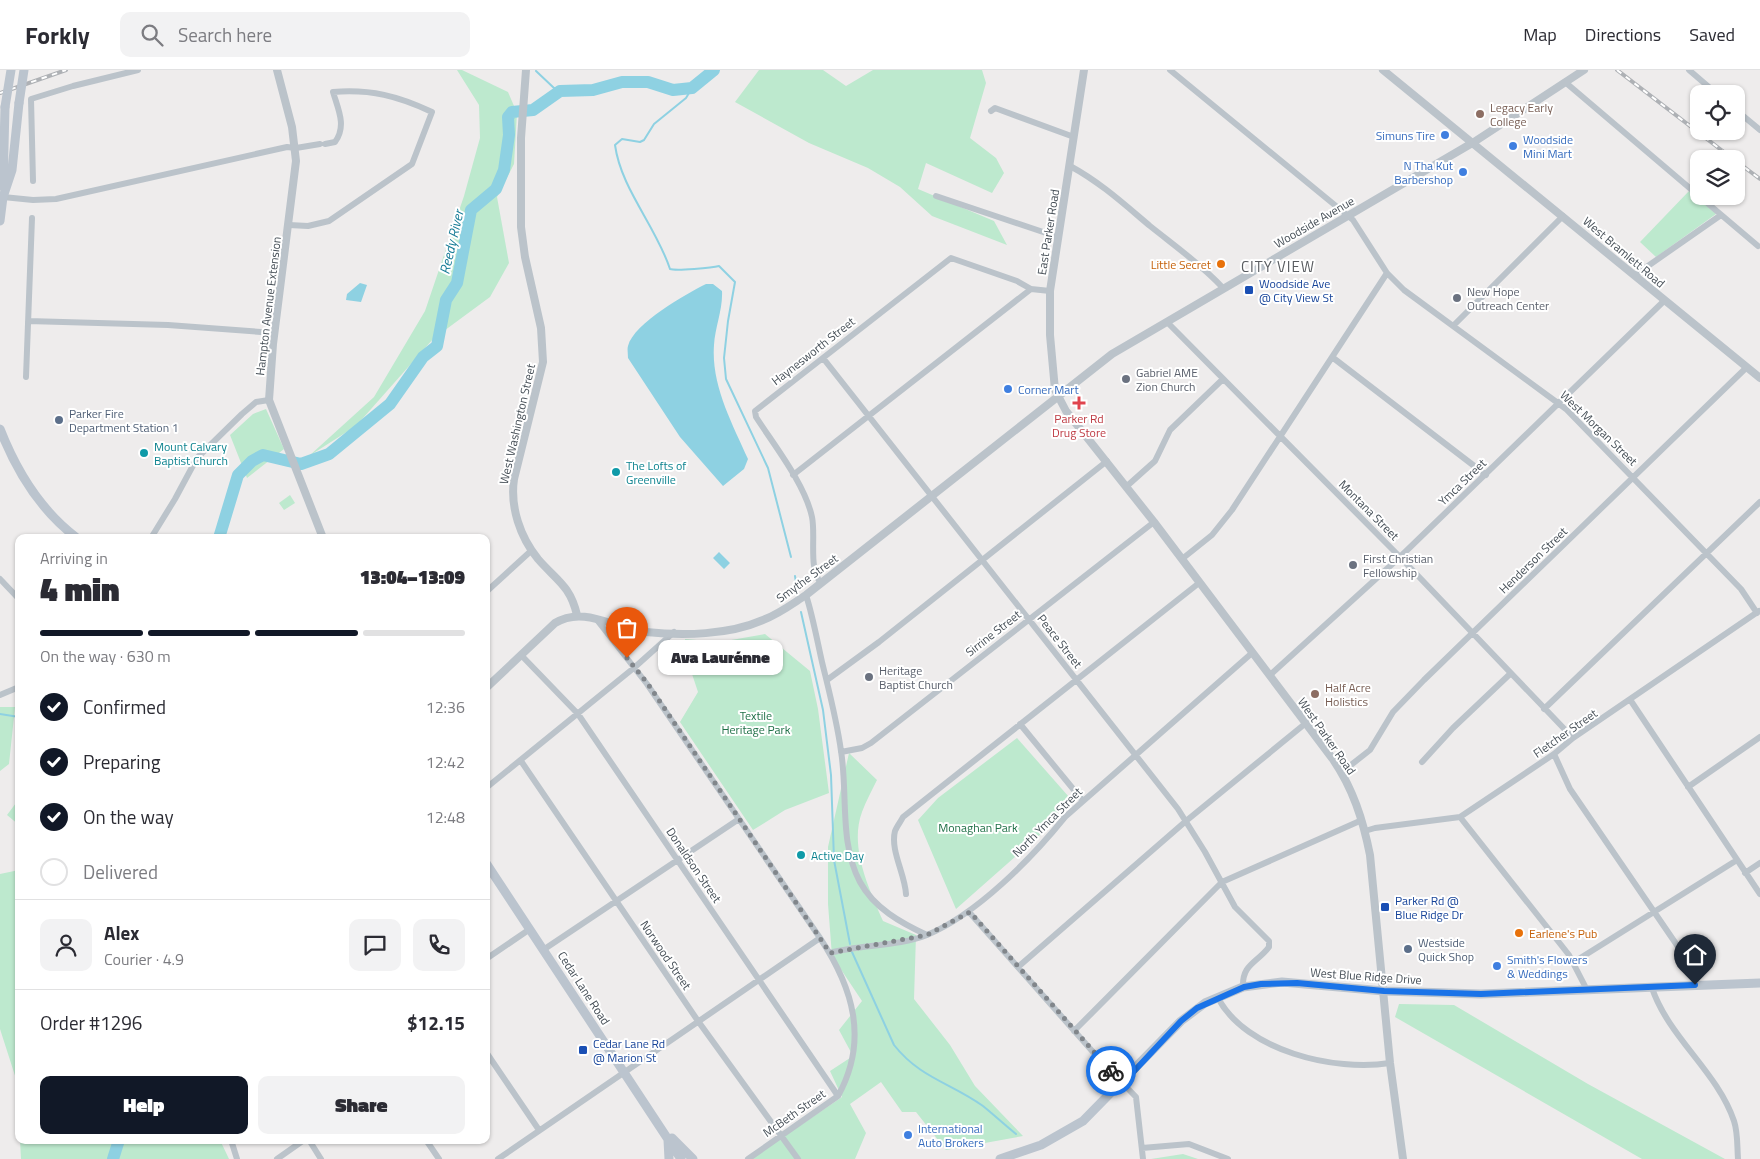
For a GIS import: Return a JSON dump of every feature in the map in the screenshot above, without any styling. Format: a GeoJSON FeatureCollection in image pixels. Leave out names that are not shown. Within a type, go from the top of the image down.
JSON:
{"type":"FeatureCollection","features":[{"type":"Feature","properties":{"kind":"main road"},"geometry":{"type":"LineString","coordinates":[[0,221],[5,107],[11,70]]}},
{"type":"Feature","properties":{"kind":"main road"},"geometry":{"type":"LineString","coordinates":[[1,196],[12,170],[24,70]]}},
{"type":"Feature","properties":{"kind":"main road"},"geometry":{"type":"LineString","coordinates":[[0,429],[22,475],[64,528],[71,534]]}},
{"type":"Feature","properties":{"kind":"main road","name":"Cedar Lane Road"},"geometry":{"type":"LineString","coordinates":[[490,870],[681,1159]]}},
{"type":"Feature","properties":{"kind":"main road","name":"West Blue Ridge Drive"},"geometry":{"type":"LineString","coordinates":[[1000,1159],[1011,1158],[1034,1148],[1070,1130],[1083,1121],[1122,1084],[1181,1021],[1205,1003],[1244,987],[1282,982],[1384,991],[1481,994],[1760,983]]}},
{"type":"Feature","properties":{"kind":"main road","name":"Cedar Lane Road"},"geometry":{"type":"LineString","coordinates":[[660,1126],[693,1159]]}},
{"type":"Feature","properties":{"kind":"main road"},"geometry":{"type":"LineString","coordinates":[[668,1137],[669,1159]]}},
{"type":"Feature","properties":{"kind":"street"},"geometry":{"type":"LineString","coordinates":[[33,181],[31,99],[73,86],[138,70]]}},
{"type":"Feature","properties":{"kind":"street","name":"Hampton Avenue Extension"},"geometry":{"type":"LineString","coordinates":[[277,70],[296,148],[269,400],[273,415],[294,460],[322,534]]}},
{"type":"Feature","properties":{"kind":"street","name":"West Washington Street"},"geometry":{"type":"LineString","coordinates":[[526,70],[521,138],[521,227],[525,257],[540,328],[543,362],[514,479],[512,497],[519,524],[532,550],[572,595],[577,615]]}},
{"type":"Feature","properties":{"kind":"street","name":"East Parker Road"},"geometry":{"type":"LineString","coordinates":[[1058,398],[1053,381],[1051,356],[1050,291],[1084,70]]}},
{"type":"Feature","properties":{"kind":"street","name":"West Morgan Street"},"geometry":{"type":"LineString","coordinates":[[1170,70],[1348,215],[1359,227],[1387,273],[1404,290],[1559,403],[1741,589],[1758,612]]}},
{"type":"Feature","properties":{"kind":"street","name":"West Bramlett Road"},"geometry":{"type":"LineString","coordinates":[[1383,70],[1474,142],[1760,378]]}},
{"type":"Feature","properties":{"kind":"street","name":"Woodside Avenue"},"geometry":{"type":"LineString","coordinates":[[1058,398],[1112,354],[1474,142],[1584,70]]}},
{"type":"Feature","properties":{"kind":"street"},"geometry":{"type":"LineString","coordinates":[[1689,70],[1706,85]]}},
{"type":"Feature","properties":{"kind":"street"},"geometry":{"type":"LineString","coordinates":[[1566,82],[1690,188]]}},
{"type":"Feature","properties":{"kind":"street"},"geometry":{"type":"LineString","coordinates":[[1,196],[33,200],[56,199],[287,147],[296,148],[335,142],[342,134],[342,124],[333,92],[360,90],[402,98],[432,112],[412,164],[329,220],[308,226],[289,225]]}},
{"type":"Feature","properties":{"kind":"street"},"geometry":{"type":"LineString","coordinates":[[991,111],[995,108],[1074,137]]}},
{"type":"Feature","properties":{"kind":"street"},"geometry":{"type":"LineString","coordinates":[[1745,118],[1760,130]]}},
{"type":"Feature","properties":{"kind":"street"},"geometry":{"type":"LineString","coordinates":[[0,144],[5,135]]}},
{"type":"Feature","properties":{"kind":"street"},"geometry":{"type":"LineString","coordinates":[[1070,166],[1086,175],[1119,201],[1197,264],[1223,288]]}},
{"type":"Feature","properties":{"kind":"street"},"geometry":{"type":"LineString","coordinates":[[936,196],[1058,237]]}},
{"type":"Feature","properties":{"kind":"street"},"geometry":{"type":"LineString","coordinates":[[1709,205],[1758,246]]}},
{"type":"Feature","properties":{"kind":"street"},"geometry":{"type":"LineString","coordinates":[[1635,275],[1721,215]]}},
{"type":"Feature","properties":{"kind":"street"},"geometry":{"type":"LineString","coordinates":[[1453,326],[1563,216]]}},
{"type":"Feature","properties":{"kind":"street"},"geometry":{"type":"LineString","coordinates":[[26,377],[32,218]]}},
{"type":"Feature","properties":{"kind":"street","name":"Haynesworth Street"},"geometry":{"type":"LineString","coordinates":[[821,583],[814,572],[812,516],[805,496],[756,417],[755,411],[951,258],[1017,281],[1031,289],[1050,291]]}},
{"type":"Feature","properties":{"kind":"street"},"geometry":{"type":"LineString","coordinates":[[1182,559],[1212,535],[1225,520],[1387,273]]}},
{"type":"Feature","properties":{"kind":"street"},"geometry":{"type":"LineString","coordinates":[[793,475],[868,414],[1031,289]]}},
{"type":"Feature","properties":{"kind":"street","name":"Ymca Street"},"geometry":{"type":"LineString","coordinates":[[1270,675],[1400,557],[1665,300]]}},
{"type":"Feature","properties":{"kind":"street"},"geometry":{"type":"LineString","coordinates":[[28,322],[168,325],[275,333]]}},
{"type":"Feature","properties":{"kind":"street","name":"Montana Street"},"geometry":{"type":"LineString","coordinates":[[1167,322],[1278,437],[1400,557],[1573,738]]}},
{"type":"Feature","properties":{"kind":"street"},"geometry":{"type":"LineString","coordinates":[[1332,357],[1486,475]]}},
{"type":"Feature","properties":{"kind":"street","name":"Peace Street"},"geometry":{"type":"LineString","coordinates":[[823,358],[1186,821],[1222,882],[1234,907],[1266,938],[1270,944],[1267,950],[1246,970],[1243,976],[1244,987]]}},
{"type":"Feature","properties":{"kind":"street","name":"Henderson Street"},"geometry":{"type":"LineString","coordinates":[[1342,772],[1370,750],[1399,705],[1747,367]]}},
{"type":"Feature","properties":{"kind":"street"},"geometry":{"type":"LineString","coordinates":[[1127,486],[1155,461],[1170,430],[1223,379]]}},
{"type":"Feature","properties":{"kind":"street","name":"West Parker Road"},"geometry":{"type":"LineString","coordinates":[[1058,398],[1127,486],[1342,772],[1365,831],[1384,991],[1390,1063],[1403,1159]]}},
{"type":"Feature","properties":{"kind":"street","name":"Smythe Street"},"geometry":{"type":"LineString","coordinates":[[577,615],[641,631],[674,632],[716,631],[748,626],[777,614],[806,595],[1058,398]]}},
{"type":"Feature","properties":{"kind":"street"},"geometry":{"type":"LineString","coordinates":[[154,534],[176,499],[191,467],[204,450],[256,402],[269,400]]}},
{"type":"Feature","properties":{"kind":"street"},"geometry":{"type":"LineString","coordinates":[[827,680],[879,642],[1107,461]]}},
{"type":"Feature","properties":{"kind":"street"},"geometry":{"type":"LineString","coordinates":[[1544,709],[1760,502]]}},
{"type":"Feature","properties":{"kind":"street","name":"Sirrine Street"},"geometry":{"type":"LineString","coordinates":[[841,752],[862,748],[871,743],[1154,522]]}},
{"type":"Feature","properties":{"kind":"street"},"geometry":{"type":"LineString","coordinates":[[490,588],[532,550]]}},
{"type":"Feature","properties":{"kind":"street"},"geometry":{"type":"LineString","coordinates":[[0,580],[15,595]]}},
{"type":"Feature","properties":{"kind":"street"},"geometry":{"type":"LineString","coordinates":[[906,894],[905,881],[895,846],[895,831],[903,817],[1199,583]]}},
{"type":"Feature","properties":{"kind":"street"},"geometry":{"type":"LineString","coordinates":[[806,595],[827,680],[841,752],[848,845],[856,875],[866,891],[885,911],[904,924],[927,935]]}},
{"type":"Feature","properties":{"kind":"street","name":"Fletcher Street"},"geometry":{"type":"LineString","coordinates":[[1365,831],[1460,816],[1554,754],[1573,738],[1630,701],[1758,612]]}},
{"type":"Feature","properties":{"kind":"street"},"geometry":{"type":"LineString","coordinates":[[490,684],[555,623],[568,616],[577,615]]}},
{"type":"Feature","properties":{"kind":"street","name":"McBeth Street"},"geometry":{"type":"LineString","coordinates":[[597,620],[635,667],[739,818],[830,953],[847,986],[854,1023],[854,1054],[845,1082],[838,1096],[748,1158]]}},
{"type":"Feature","properties":{"kind":"street"},"geometry":{"type":"LineString","coordinates":[[490,785],[635,667],[674,632]]}},
{"type":"Feature","properties":{"kind":"street","name":"North Ymca Street"},"geometry":{"type":"LineString","coordinates":[[830,953],[927,935],[970,912],[1046,842],[1065,817],[1082,801],[1252,653]]}},
{"type":"Feature","properties":{"kind":"street","name":"Donaldson Street"},"geometry":{"type":"LineString","coordinates":[[521,656],[578,714],[838,1096]]}},
{"type":"Feature","properties":{"kind":"street"},"geometry":{"type":"LineString","coordinates":[[1422,762],[1453,728],[1510,674]]}},
{"type":"Feature","properties":{"kind":"street"},"geometry":{"type":"LineString","coordinates":[[0,695],[15,689]]}},
{"type":"Feature","properties":{"kind":"street"},"geometry":{"type":"LineString","coordinates":[[1630,701],[1760,894]]}},
{"type":"Feature","properties":{"kind":"street"},"geometry":{"type":"LineString","coordinates":[[1018,967],[1186,821],[1306,723]]}},
{"type":"Feature","properties":{"kind":"street"},"geometry":{"type":"LineString","coordinates":[[1020,724],[1082,801]]}},
{"type":"Feature","properties":{"kind":"street"},"geometry":{"type":"LineString","coordinates":[[1688,787],[1760,736]]}},
{"type":"Feature","properties":{"kind":"street"},"geometry":{"type":"LineString","coordinates":[[1554,754],[1570,789],[1683,954],[1693,974],[1695,985]]}},
{"type":"Feature","properties":{"kind":"street","name":"Norwood Street"},"geometry":{"type":"LineString","coordinates":[[521,761],[698,1021],[780,1137],[798,1159]]}},
{"type":"Feature","properties":{"kind":"street"},"geometry":{"type":"LineString","coordinates":[[1460,816],[1574,962],[1587,990]]}},
{"type":"Feature","properties":{"kind":"street"},"geometry":{"type":"LineString","coordinates":[[544,950],[739,818]]}},
{"type":"Feature","properties":{"kind":"street"},"geometry":{"type":"LineString","coordinates":[[1074,1031],[1222,882],[1362,820]]}},
{"type":"Feature","properties":{"kind":"street"},"geometry":{"type":"LineString","coordinates":[[1574,962],[1736,860]]}},
{"type":"Feature","properties":{"kind":"street"},"geometry":{"type":"LineString","coordinates":[[1745,873],[1760,863]]}},
{"type":"Feature","properties":{"kind":"street"},"geometry":{"type":"LineString","coordinates":[[970,912],[1074,1031],[1136,1097],[1143,1159]]}},
{"type":"Feature","properties":{"kind":"street"},"geometry":{"type":"LineString","coordinates":[[490,956],[530,929]]}},
{"type":"Feature","properties":{"kind":"street"},"geometry":{"type":"LineString","coordinates":[[498,1159],[820,938]]}},
{"type":"Feature","properties":{"kind":"street"},"geometry":{"type":"LineString","coordinates":[[1652,988],[1666,1016],[1716,1085],[1729,1109],[1736,1132],[1738,1159]]}},
{"type":"Feature","properties":{"kind":"street"},"geometry":{"type":"LineString","coordinates":[[1218,998],[1225,1010],[1237,1022],[1260,1038],[1289,1051],[1322,1062],[1340,1064],[1390,1063]]}},
{"type":"Feature","properties":{"kind":"street"},"geometry":{"type":"LineString","coordinates":[[490,1058],[539,1130]]}},
{"type":"Feature","properties":{"kind":"street"},"geometry":{"type":"LineString","coordinates":[[232,1144],[237,1159]]}},
{"type":"Feature","properties":{"kind":"street"},"geometry":{"type":"LineString","coordinates":[[277,1159],[298,1144]]}},
{"type":"Feature","properties":{"kind":"street"},"geometry":{"type":"LineString","coordinates":[[312,1144],[321,1159]]}},
{"type":"Feature","properties":{"kind":"street"},"geometry":{"type":"LineString","coordinates":[[429,1144],[439,1159]]}},
{"type":"Feature","properties":{"kind":"street"},"geometry":{"type":"LineString","coordinates":[[1142,1148],[1170,1144],[1189,1144],[1228,1159]]}},
{"type":"Feature","properties":{"kind":"green space"},"geometry":{"type":"Polygon","coordinates":[[[457,70],[462,70],[508,92],[517,113],[514,164],[497,197],[509,263],[490,297],[433,339],[356,426],[309,456],[374,397],[425,311],[464,196],[480,138],[479,105],[457,70]]]}},
{"type":"Feature","properties":{"kind":"green space"},"geometry":{"type":"Polygon","coordinates":[[[759,70],[823,70],[846,86],[873,70],[982,70],[986,83],[970,138],[996,158],[1004,173],[992,193],[926,163],[918,189],[994,221],[1007,245],[932,216],[900,187],[868,168],[809,143],[735,102],[759,70]]]}},
{"type":"Feature","properties":{"kind":"green space"},"geometry":{"type":"Polygon","coordinates":[[[1689,191],[1690,205],[1705,205],[1716,214],[1656,257],[1640,242],[1689,191]]]}},
{"type":"Feature","properties":{"kind":"green space"},"geometry":{"type":"Polygon","coordinates":[[[266,409],[284,449],[247,478],[230,435],[253,414],[266,409]]]}},
{"type":"Feature","properties":{"kind":"green space"},"geometry":{"type":"Polygon","coordinates":[[[290,495],[295,503],[284,510],[279,503],[290,495]]]}},
{"type":"Feature","properties":{"kind":"green space","name":"Textile Heritage Park"},"geometry":{"type":"Polygon","coordinates":[[[765,634],[810,671],[818,709],[829,793],[785,810],[753,830],[680,722],[698,692],[687,659],[685,639],[720,642],[765,634]]]}},
{"type":"Feature","properties":{"kind":"green space"},"geometry":{"type":"Polygon","coordinates":[[[0,707],[15,707],[9,764],[0,771],[0,707]]]}},
{"type":"Feature","properties":{"kind":"green space","name":"Monaghan Park"},"geometry":{"type":"Polygon","coordinates":[[[1017,738],[1069,797],[1042,833],[956,909],[918,820],[938,798],[1017,738]]]}},
{"type":"Feature","properties":{"kind":"green space"},"geometry":{"type":"Polygon","coordinates":[[[849,753],[877,780],[862,812],[859,825],[859,853],[862,868],[883,921],[916,935],[914,999],[950,1045],[975,1086],[1023,1136],[946,1150],[916,1112],[902,1112],[881,1082],[850,1104],[866,1133],[855,1159],[751,1159],[842,1097],[830,1071],[853,1056],[839,1030],[862,1001],[832,956],[828,904],[828,847],[849,753]]]}},
{"type":"Feature","properties":{"kind":"green space"},"geometry":{"type":"Polygon","coordinates":[[[15,804],[15,822],[7,815],[15,804]]]}},
{"type":"Feature","properties":{"kind":"green space"},"geometry":{"type":"Polygon","coordinates":[[[15,871],[15,1076],[0,1029],[0,874],[15,871]]]}},
{"type":"Feature","properties":{"kind":"green space"},"geometry":{"type":"Polygon","coordinates":[[[1399,1004],[1454,1005],[1588,1084],[1725,1159],[1642,1159],[1395,1017],[1399,1004]]]}},
{"type":"Feature","properties":{"kind":"green space"},"geometry":{"type":"Polygon","coordinates":[[[20,1144],[222,1144],[229,1159],[21,1159],[20,1144]]]}},
{"type":"Feature","properties":{"kind":"green space"},"geometry":{"type":"Polygon","coordinates":[[[1183,1154],[1198,1159],[1151,1159],[1183,1154]]]}},
{"type":"Feature","properties":{"kind":"water"},"geometry":{"type":"Polygon","coordinates":[[[360,283],[367,285],[361,302],[346,300],[347,294],[360,283]]]}},
{"type":"Feature","properties":{"kind":"water"},"geometry":{"type":"Polygon","coordinates":[[[706,284],[713,284],[722,291],[714,345],[716,375],[729,418],[748,459],[744,469],[723,486],[680,437],[628,358],[628,346],[632,337],[640,328],[662,310],[706,284]]]}},
{"type":"Feature","properties":{"kind":"water"},"geometry":{"type":"Polygon","coordinates":[[[719,552],[730,563],[724,569],[713,558],[719,552]]]}},
{"type":"Feature","properties":{"kind":"waterway","name":"Reedy River"},"geometry":{"type":"LineString","coordinates":[[220,534],[238,475],[252,461],[263,455],[301,464],[329,454],[390,404],[423,357],[437,346],[446,300],[457,283],[471,210],[496,189],[504,170],[509,135],[508,117],[512,112],[533,110],[560,91],[593,90],[622,82],[648,82],[673,90],[692,88],[714,70]]}},
{"type":"Feature","properties":{"kind":"waterway"},"geometry":{"type":"LineString","coordinates":[[536,71],[554,88],[560,91]]}},
{"type":"Feature","properties":{"kind":"waterway"},"geometry":{"type":"LineString","coordinates":[[692,88],[686,98],[654,124],[644,140],[640,142],[622,139],[615,145],[624,177],[664,253],[670,269],[679,270],[719,266],[735,282],[724,358],[726,379],[768,468],[791,557]]}},
{"type":"Feature","properties":{"kind":"waterway"},"geometry":{"type":"LineString","coordinates":[[795,576],[797,589]]}},
{"type":"Feature","properties":{"kind":"waterway"},"geometry":{"type":"LineString","coordinates":[[801,612],[823,710],[831,775],[834,860],[850,944]]}},
{"type":"Feature","properties":{"kind":"waterway"},"geometry":{"type":"LineString","coordinates":[[0,714],[15,716]]}},
{"type":"Feature","properties":{"kind":"waterway"},"geometry":{"type":"LineString","coordinates":[[852,952],[894,1045],[914,1065],[983,1106],[1016,1134]]}},
{"type":"Feature","properties":{"kind":"waterway","name":"Reedy River"},"geometry":{"type":"LineString","coordinates":[[113,1159],[118,1144]]}},
{"type":"Feature","properties":{"kind":"railway"},"geometry":{"type":"LineString","coordinates":[[0,93],[66,70]]}},
{"type":"Feature","properties":{"kind":"railway"},"geometry":{"type":"LineString","coordinates":[[1617,70],[1721,150]]}},
{"type":"Feature","properties":{"kind":"railway"},"geometry":{"type":"LineString","coordinates":[[1745,168],[1760,179]]}},
{"type":"Feature","properties":{"kind":"way so far"},"geometry":{"type":"LineString","coordinates":[[627,658],[648,684],[830,953],[904,941],[927,935],[970,912],[1111,1071]]}},
{"type":"Feature","properties":{"kind":"place","name":"Legacy Early College"},"geometry":{"type":"Point","coordinates":[1480,114]}},
{"type":"Feature","properties":{"kind":"place","name":"Simuns Tire"},"geometry":{"type":"Point","coordinates":[1445,135]}},
{"type":"Feature","properties":{"kind":"place","name":"Woodside Mini Mart"},"geometry":{"type":"Point","coordinates":[1513,146]}},
{"type":"Feature","properties":{"kind":"place","name":"N Tha Kut Barbershop"},"geometry":{"type":"Point","coordinates":[1463,172]}},
{"type":"Feature","properties":{"kind":"place","name":"Little Secret"},"geometry":{"type":"Point","coordinates":[1221,264]}},
{"type":"Feature","properties":{"kind":"place","name":"Woodside Ave @ City View St"},"geometry":{"type":"Point","coordinates":[1249,290]}},
{"type":"Feature","properties":{"kind":"place","name":"New Hope Outreach Center"},"geometry":{"type":"Point","coordinates":[1457,298]}},
{"type":"Feature","properties":{"kind":"place","name":"Gabriel AME Zion Church"},"geometry":{"type":"Point","coordinates":[1126,379]}},
{"type":"Feature","properties":{"kind":"place","name":"Corner Mart"},"geometry":{"type":"Point","coordinates":[1008,389]}},
{"type":"Feature","properties":{"kind":"place","name":"Parker Rd Drug Store"},"geometry":{"type":"Point","coordinates":[1079,403]}},
{"type":"Feature","properties":{"kind":"place","name":"Parker Fire Department Station 1"},"geometry":{"type":"Point","coordinates":[59,420]}},
{"type":"Feature","properties":{"kind":"place","name":"Mount Calvary Baptist Church"},"geometry":{"type":"Point","coordinates":[144,453]}},
{"type":"Feature","properties":{"kind":"place","name":"The Lofts of Greenville"},"geometry":{"type":"Point","coordinates":[616,472]}},
{"type":"Feature","properties":{"kind":"place","name":"First Christian Fellowship"},"geometry":{"type":"Point","coordinates":[1353,565]}},
{"type":"Feature","properties":{"kind":"place","name":"Ava Laurénne"},"geometry":{"type":"Point","coordinates":[627,658]}},
{"type":"Feature","properties":{"kind":"place","name":"Heritage Baptist Church"},"geometry":{"type":"Point","coordinates":[869,677]}},
{"type":"Feature","properties":{"kind":"place","name":"Half Acre Holistics"},"geometry":{"type":"Point","coordinates":[1315,694]}},
{"type":"Feature","properties":{"kind":"place","name":"Active Day"},"geometry":{"type":"Point","coordinates":[801,855]}},
{"type":"Feature","properties":{"kind":"place","name":"Parker Rd @ Blue Ridge Dr"},"geometry":{"type":"Point","coordinates":[1385,907]}},
{"type":"Feature","properties":{"kind":"place","name":"Earlene's Pub"},"geometry":{"type":"Point","coordinates":[1519,933]}},
{"type":"Feature","properties":{"kind":"place","name":"Westside Quick Shop"},"geometry":{"type":"Point","coordinates":[1408,949]}},
{"type":"Feature","properties":{"kind":"place","name":"Smith's Flowers & Weddings"},"geometry":{"type":"Point","coordinates":[1497,966]}},
{"type":"Feature","properties":{"kind":"place","name":"Cedar Lane Rd @ Marion St"},"geometry":{"type":"Point","coordinates":[583,1050]}},
{"type":"Feature","properties":{"kind":"place","name":"International Auto Brokers"},"geometry":{"type":"Point","coordinates":[908,1135]}},
{"type":"Feature","properties":{"kind":"district","name":"CITY VIEW"},"geometry":{"type":"Point","coordinates":[1278,266]}},
{"type":"Feature","properties":{"kind":"route"},"geometry":{"type":"LineString","coordinates":[[1111,1071],[1122,1084],[1181,1021],[1197,1008],[1244,987],[1261,984],[1282,982],[1439,994],[1695,985]]}}]}
